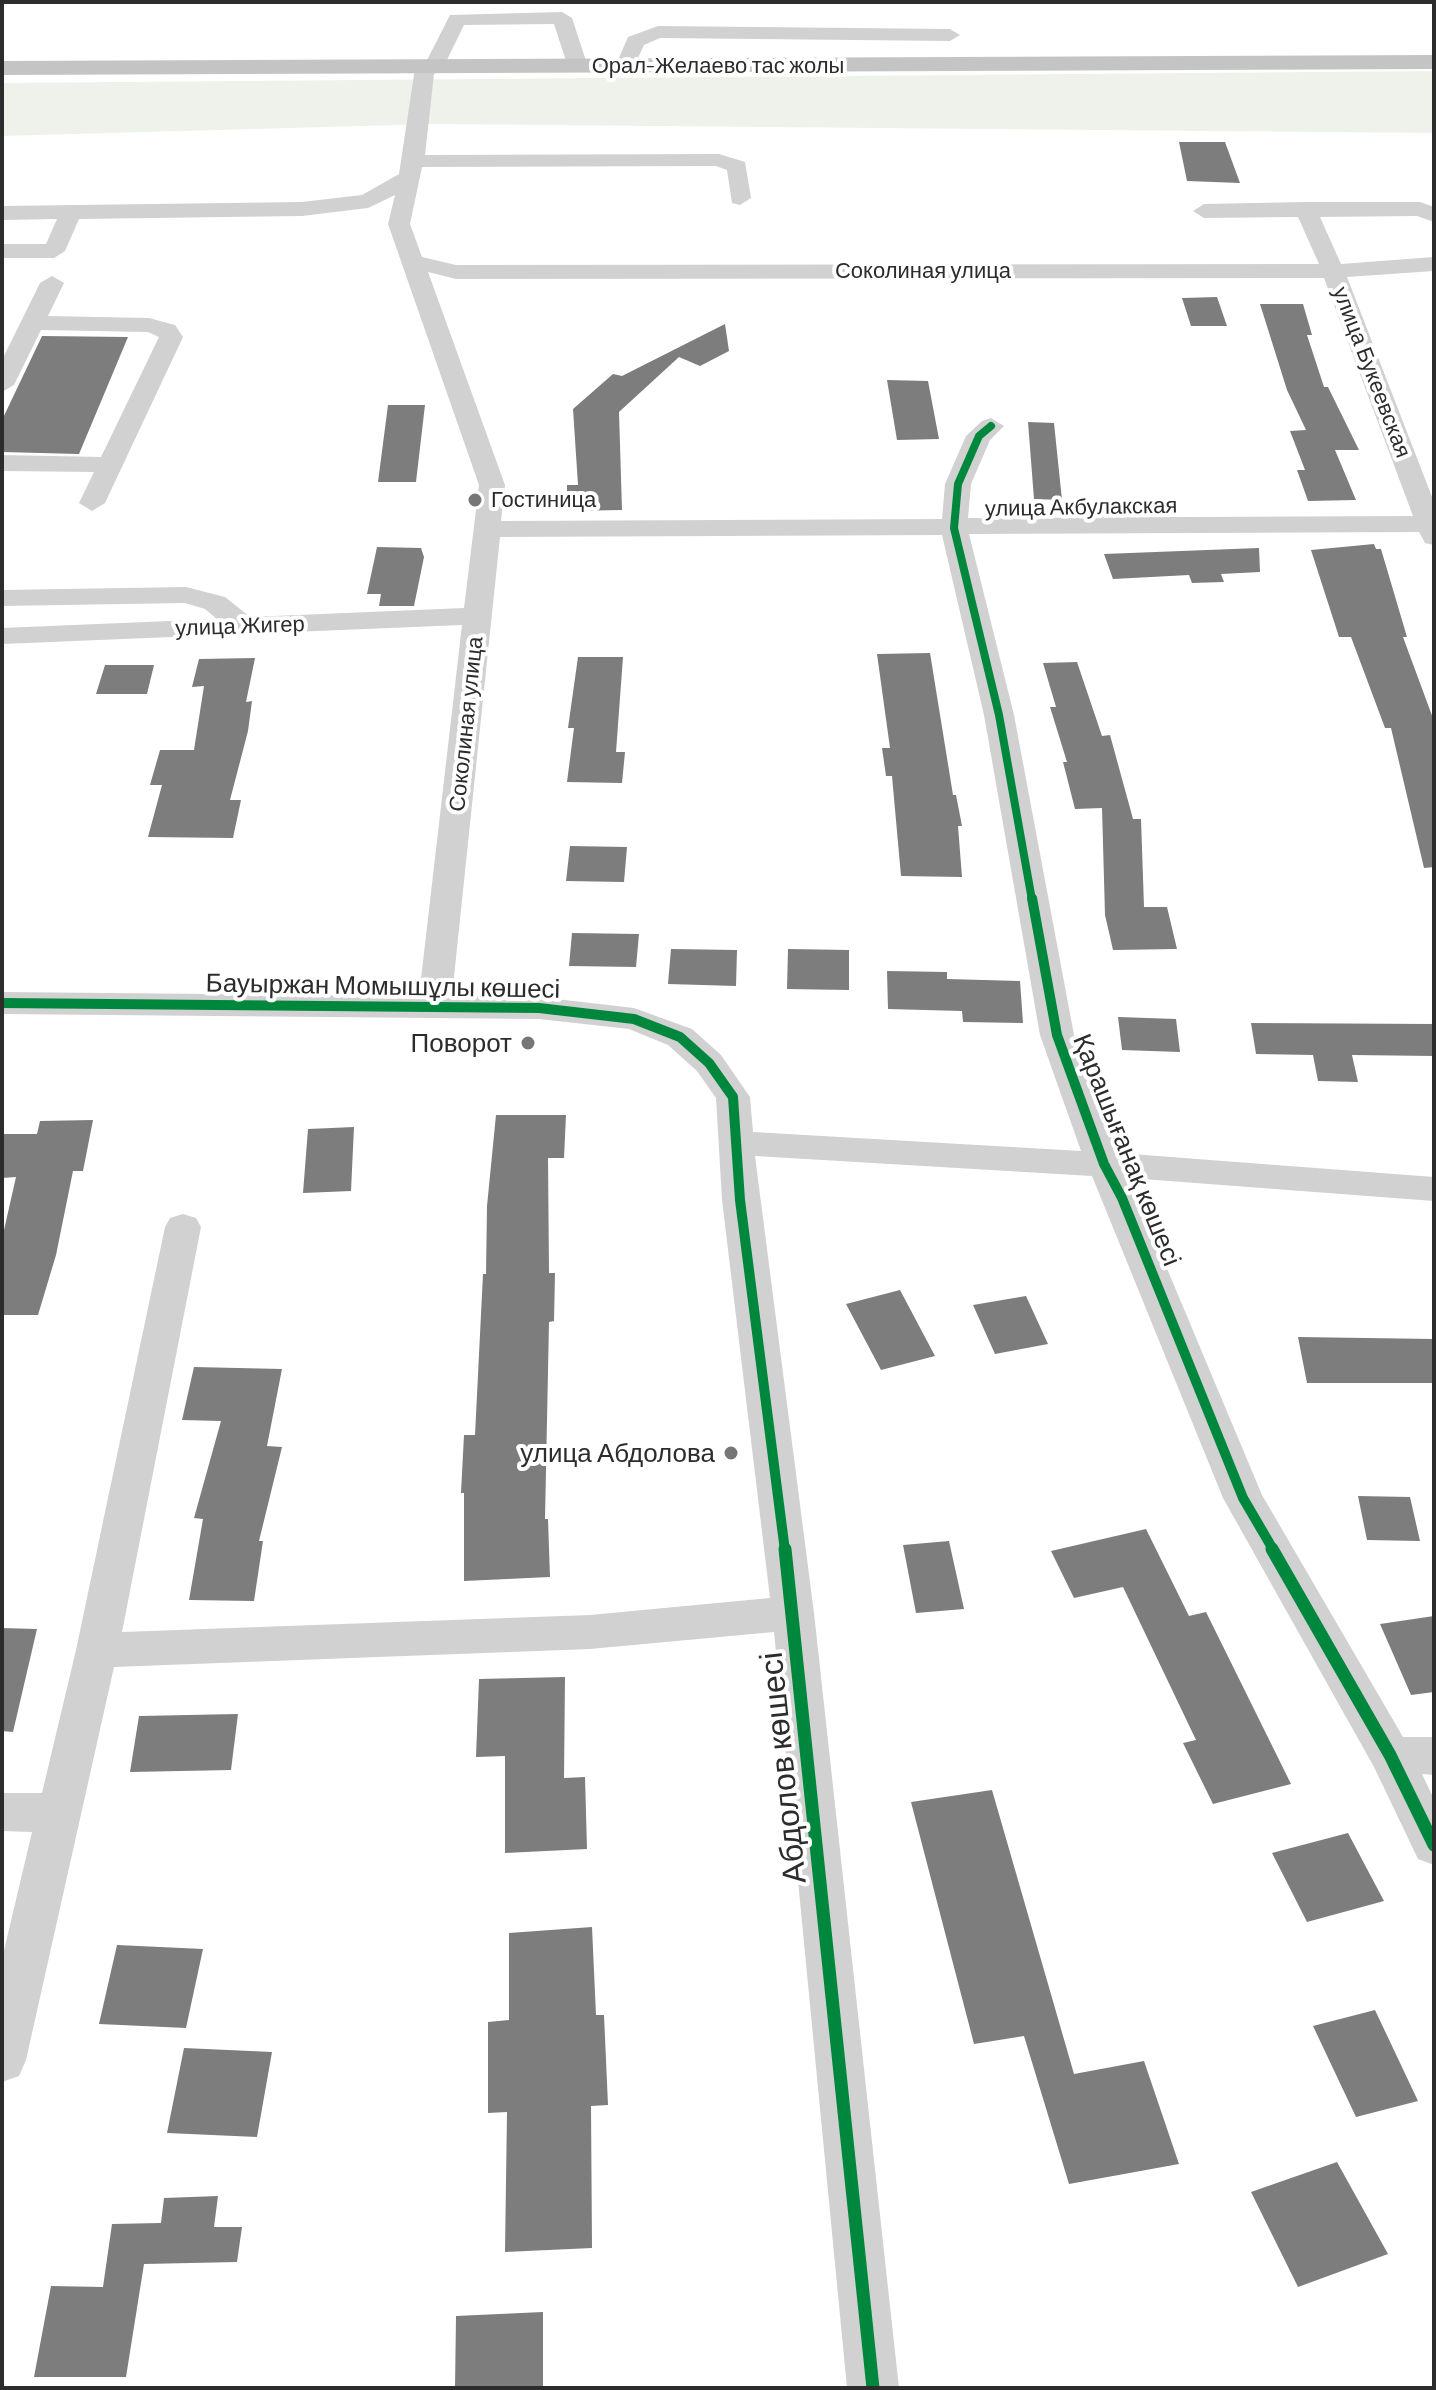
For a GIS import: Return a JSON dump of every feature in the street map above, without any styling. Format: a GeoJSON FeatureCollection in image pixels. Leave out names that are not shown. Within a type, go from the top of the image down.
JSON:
{"type":"FeatureCollection","features":[{"type":"Feature","properties":{"kind":"main road","name":"Орал-Желаево тас жолы"},"geometry":{"type":"LineString","coordinates":[[2,68],[1434,62]]}},
{"type":"Feature","properties":{"kind":"street","name":"Соколиная улица"},"geometry":{"type":"LineString","coordinates":[[434,1007],[492,485],[399,224],[429,68],[457,19],[562,18],[578,67]]}},
{"type":"Feature","properties":{"kind":"street"},"geometry":{"type":"LineString","coordinates":[[625,67],[635,41],[658,32],[950,35]]}},
{"type":"Feature","properties":{"kind":"street"},"geometry":{"type":"LineString","coordinates":[[2,213],[302,209],[368,201],[411,169],[719,160],[737,167],[740,198]]}},
{"type":"Feature","properties":{"kind":"street","name":"улица Букеевская"},"geometry":{"type":"LineString","coordinates":[[1306,209],[1432,528]]}},
{"type":"Feature","properties":{"kind":"street"},"geometry":{"type":"LineString","coordinates":[[1204,211],[1420,209],[1434,215]]}},
{"type":"Feature","properties":{"kind":"street"},"geometry":{"type":"LineString","coordinates":[[2,251],[54,251],[71,212]]}},
{"type":"Feature","properties":{"kind":"street","name":"Соколиная улица"},"geometry":{"type":"LineString","coordinates":[[412,261],[472,272],[1333,271],[1434,264]]}},
{"type":"Feature","properties":{"kind":"street"},"geometry":{"type":"LineString","coordinates":[[3,381],[35,323],[52,283]]}},
{"type":"Feature","properties":{"kind":"street"},"geometry":{"type":"LineString","coordinates":[[35,323],[149,325],[167,330],[171,337],[92,503]]}},
{"type":"Feature","properties":{"kind":"street","name":"Қарашығанақ көшесі"},"geometry":{"type":"LineString","coordinates":[[991,426],[979,436],[958,484],[954,528],[999,715],[1057,1035],[1104,1164],[1122,1198],[1243,1498],[1390,1755],[1434,1845]]}},
{"type":"Feature","properties":{"kind":"street"},"geometry":{"type":"LineString","coordinates":[[2,463],[109,465]]}},
{"type":"Feature","properties":{"kind":"street","name":"улица Акбулакская"},"geometry":{"type":"LineString","coordinates":[[488,529],[1432,528]]}},
{"type":"Feature","properties":{"kind":"street"},"geometry":{"type":"LineString","coordinates":[[2,598],[186,595],[215,603],[244,626]]}},
{"type":"Feature","properties":{"kind":"street","name":"улица Жигер"},"geometry":{"type":"LineString","coordinates":[[2,636],[478,616]]}},
{"type":"Feature","properties":{"kind":"street","name":"Бауыржан Момышұлы көшесі"},"geometry":{"type":"LineString","coordinates":[[2,1003],[539,1008],[634,1019],[680,1037],[709,1063],[733,1097],[736,1143]]}},
{"type":"Feature","properties":{"kind":"street"},"geometry":{"type":"LineString","coordinates":[[736,1143],[1104,1164],[1434,1189]]}},
{"type":"Feature","properties":{"kind":"street","name":"Абдолов көшесі"},"geometry":{"type":"LineString","coordinates":[[736,1143],[793,1613],[873,2388]]}},
{"type":"Feature","properties":{"kind":"street"},"geometry":{"type":"LineString","coordinates":[[2,2060],[97,1650],[183,1227]]}},
{"type":"Feature","properties":{"kind":"street"},"geometry":{"type":"LineString","coordinates":[[97,1650],[590,1632],[793,1613]]}},
{"type":"Feature","properties":{"kind":"street"},"geometry":{"type":"LineString","coordinates":[[1390,1755],[1434,1756]]}},
{"type":"Feature","properties":{"kind":"street"},"geometry":{"type":"LineString","coordinates":[[2,1812],[60,1813]]}},
{"type":"Feature","properties":{"kind":"shaded area"},"geometry":{"type":"Polygon","coordinates":[[[1434,71],[1434,133],[434,124],[2,136],[2,83],[1434,71]]]}},
{"type":"Feature","properties":{"kind":"building"},"geometry":{"type":"Polygon","coordinates":[[[1179,142],[1225,142],[1240,183],[1187,181],[1179,142]]]}},
{"type":"Feature","properties":{"kind":"building"},"geometry":{"type":"Polygon","coordinates":[[[1217,297],[1227,326],[1191,326],[1182,298],[1217,297]]]}},
{"type":"Feature","properties":{"kind":"building"},"geometry":{"type":"Polygon","coordinates":[[[1260,304],[1303,304],[1312,335],[1307,335],[1324,387],[1328,387],[1359,450],[1335,450],[1356,500],[1308,501],[1297,470],[1305,470],[1290,431],[1306,430],[1287,390],[1260,304]]]}},
{"type":"Feature","properties":{"kind":"building"},"geometry":{"type":"Polygon","coordinates":[[[725,324],[729,351],[700,366],[679,357],[619,412],[622,510],[567,511],[567,485],[578,485],[573,409],[613,374],[622,376],[725,324]]]}},
{"type":"Feature","properties":{"kind":"building"},"geometry":{"type":"Polygon","coordinates":[[[42,336],[128,337],[79,454],[2,452],[2,420],[42,336]]]}},
{"type":"Feature","properties":{"kind":"building"},"geometry":{"type":"Polygon","coordinates":[[[887,380],[928,381],[939,439],[897,440],[887,380]]]}},
{"type":"Feature","properties":{"kind":"building"},"geometry":{"type":"Polygon","coordinates":[[[388,405],[425,405],[416,482],[378,482],[388,405]]]}},
{"type":"Feature","properties":{"kind":"building"},"geometry":{"type":"Polygon","coordinates":[[[1028,422],[1054,423],[1062,500],[1034,499],[1028,422]]]}},
{"type":"Feature","properties":{"kind":"building"},"geometry":{"type":"Polygon","coordinates":[[[1374,544],[1376,549],[1381,549],[1407,637],[1403,637],[1434,721],[1434,867],[1424,868],[1391,728],[1385,728],[1351,637],[1339,637],[1311,550],[1374,544]]]}},
{"type":"Feature","properties":{"kind":"building"},"geometry":{"type":"Polygon","coordinates":[[[377,547],[421,548],[424,557],[414,606],[379,606],[381,594],[367,594],[377,547]]]}},
{"type":"Feature","properties":{"kind":"building"},"geometry":{"type":"Polygon","coordinates":[[[1259,548],[1260,572],[1221,574],[1224,582],[1192,583],[1189,575],[1113,579],[1104,554],[1259,548]]]}},
{"type":"Feature","properties":{"kind":"building"},"geometry":{"type":"Polygon","coordinates":[[[930,653],[953,795],[956,795],[962,826],[958,826],[962,877],[901,876],[892,776],[886,776],[882,748],[890,748],[877,654],[930,653]]]}},
{"type":"Feature","properties":{"kind":"building"},"geometry":{"type":"Polygon","coordinates":[[[578,657],[623,657],[616,752],[625,752],[622,783],[567,782],[574,728],[568,728],[578,657]]]}},
{"type":"Feature","properties":{"kind":"building"},"geometry":{"type":"Polygon","coordinates":[[[255,658],[246,702],[252,701],[248,731],[230,800],[241,800],[233,838],[148,837],[162,785],[150,785],[160,750],[194,750],[204,686],[192,687],[199,659],[255,658]]]}},
{"type":"Feature","properties":{"kind":"building"},"geometry":{"type":"Polygon","coordinates":[[[1077,662],[1102,736],[1110,735],[1133,819],[1141,819],[1144,907],[1167,907],[1177,949],[1113,950],[1105,915],[1102,808],[1075,809],[1063,762],[1067,762],[1050,707],[1056,707],[1043,663],[1077,662]]]}},
{"type":"Feature","properties":{"kind":"building"},"geometry":{"type":"Polygon","coordinates":[[[105,665],[154,665],[147,694],[96,694],[105,665]]]}},
{"type":"Feature","properties":{"kind":"building"},"geometry":{"type":"Polygon","coordinates":[[[570,846],[627,847],[624,882],[566,881],[570,846]]]}},
{"type":"Feature","properties":{"kind":"building"},"geometry":{"type":"Polygon","coordinates":[[[572,933],[639,934],[636,967],[569,966],[572,933]]]}},
{"type":"Feature","properties":{"kind":"building"},"geometry":{"type":"Polygon","coordinates":[[[671,949],[737,950],[736,986],[668,984],[671,949]]]}},
{"type":"Feature","properties":{"kind":"building"},"geometry":{"type":"Polygon","coordinates":[[[788,949],[849,950],[849,990],[787,989],[788,949]]]}},
{"type":"Feature","properties":{"kind":"building"},"geometry":{"type":"Polygon","coordinates":[[[887,971],[947,972],[947,979],[1020,981],[1023,1023],[963,1022],[962,1011],[888,1009],[887,971]]]}},
{"type":"Feature","properties":{"kind":"building"},"geometry":{"type":"Polygon","coordinates":[[[1118,1017],[1176,1019],[1180,1052],[1122,1050],[1118,1017]]]}},
{"type":"Feature","properties":{"kind":"building"},"geometry":{"type":"Polygon","coordinates":[[[1251,1023],[1434,1024],[1434,1056],[1352,1055],[1358,1082],[1318,1081],[1313,1055],[1256,1054],[1251,1023]]]}},
{"type":"Feature","properties":{"kind":"building"},"geometry":{"type":"Polygon","coordinates":[[[496,1115],[566,1115],[564,1158],[548,1158],[549,1273],[555,1273],[554,1321],[549,1322],[545,1519],[548,1519],[550,1577],[464,1581],[464,1493],[461,1493],[464,1435],[475,1435],[483,1274],[486,1274],[487,1206],[496,1115]]]}},
{"type":"Feature","properties":{"kind":"building"},"geometry":{"type":"Polygon","coordinates":[[[93,1120],[83,1171],[73,1171],[56,1255],[38,1315],[2,1315],[2,1239],[16,1177],[2,1178],[2,1134],[37,1134],[40,1121],[93,1120]]]}},
{"type":"Feature","properties":{"kind":"building"},"geometry":{"type":"Polygon","coordinates":[[[354,1127],[351,1191],[303,1193],[308,1129],[354,1127]]]}},
{"type":"Feature","properties":{"kind":"building"},"geometry":{"type":"Polygon","coordinates":[[[900,1290],[935,1356],[881,1370],[846,1304],[900,1290]]]}},
{"type":"Feature","properties":{"kind":"building"},"geometry":{"type":"Polygon","coordinates":[[[1026,1296],[1048,1344],[995,1354],[973,1305],[1026,1296]]]}},
{"type":"Feature","properties":{"kind":"building"},"geometry":{"type":"Polygon","coordinates":[[[1298,1337],[1434,1339],[1434,1383],[1307,1383],[1298,1337]]]}},
{"type":"Feature","properties":{"kind":"building"},"geometry":{"type":"Polygon","coordinates":[[[194,1367],[282,1369],[267,1446],[282,1447],[259,1541],[263,1541],[254,1601],[189,1600],[203,1519],[194,1518],[221,1421],[182,1420],[194,1367]]]}},
{"type":"Feature","properties":{"kind":"building"},"geometry":{"type":"Polygon","coordinates":[[[1358,1496],[1410,1497],[1420,1541],[1367,1540],[1358,1496]]]}},
{"type":"Feature","properties":{"kind":"building"},"geometry":{"type":"Polygon","coordinates":[[[1146,1529],[1189,1616],[1206,1612],[1291,1784],[1213,1804],[1183,1743],[1196,1740],[1123,1587],[1074,1598],[1051,1551],[1146,1529]]]}},
{"type":"Feature","properties":{"kind":"building"},"geometry":{"type":"Polygon","coordinates":[[[949,1541],[964,1609],[916,1613],[903,1545],[949,1541]]]}},
{"type":"Feature","properties":{"kind":"building"},"geometry":{"type":"Polygon","coordinates":[[[1434,1616],[1434,1692],[1411,1695],[1380,1624],[1434,1616]]]}},
{"type":"Feature","properties":{"kind":"building"},"geometry":{"type":"Polygon","coordinates":[[[2,1628],[37,1629],[13,1732],[2,1731],[2,1628]]]}},
{"type":"Feature","properties":{"kind":"building"},"geometry":{"type":"Polygon","coordinates":[[[565,1677],[564,1778],[585,1777],[587,1849],[505,1853],[505,1756],[476,1757],[479,1679],[565,1677]]]}},
{"type":"Feature","properties":{"kind":"building"},"geometry":{"type":"Polygon","coordinates":[[[238,1714],[231,1770],[130,1772],[139,1716],[238,1714]]]}},
{"type":"Feature","properties":{"kind":"building"},"geometry":{"type":"Polygon","coordinates":[[[992,1790],[1074,2074],[1144,2061],[1179,2164],[1069,2184],[1024,2036],[974,2044],[911,1802],[992,1790]]]}},
{"type":"Feature","properties":{"kind":"building"},"geometry":{"type":"Polygon","coordinates":[[[1348,1833],[1384,1901],[1307,1922],[1272,1853],[1348,1833]]]}},
{"type":"Feature","properties":{"kind":"building"},"geometry":{"type":"Polygon","coordinates":[[[592,1927],[596,2015],[604,2015],[608,2105],[591,2106],[592,2248],[505,2252],[507,2112],[488,2113],[488,2022],[509,2020],[509,1933],[592,1927]]]}},
{"type":"Feature","properties":{"kind":"building"},"geometry":{"type":"Polygon","coordinates":[[[117,1945],[203,1949],[186,2028],[99,2024],[117,1945]]]}},
{"type":"Feature","properties":{"kind":"building"},"geometry":{"type":"Polygon","coordinates":[[[1375,2010],[1418,2101],[1356,2117],[1313,2026],[1375,2010]]]}},
{"type":"Feature","properties":{"kind":"building"},"geometry":{"type":"Polygon","coordinates":[[[184,2048],[272,2052],[257,2137],[167,2133],[184,2048]]]}},
{"type":"Feature","properties":{"kind":"building"},"geometry":{"type":"Polygon","coordinates":[[[1337,2162],[1388,2254],[1298,2287],[1251,2192],[1337,2162]]]}},
{"type":"Feature","properties":{"kind":"building"},"geometry":{"type":"Polygon","coordinates":[[[218,2196],[214,2227],[242,2227],[237,2262],[144,2264],[126,2377],[34,2377],[51,2286],[103,2287],[112,2224],[161,2223],[164,2198],[218,2196]]]}},
{"type":"Feature","properties":{"kind":"building"},"geometry":{"type":"Polygon","coordinates":[[[543,2312],[543,2388],[455,2388],[456,2316],[543,2312]]]}},
{"type":"Feature","properties":{"kind":"cycle path"},"geometry":{"type":"LineString","coordinates":[[991,426],[979,436],[958,484],[954,528],[999,715],[1057,1035],[1104,1164],[1122,1198],[1243,1498],[1390,1755],[1434,1845]]}},
{"type":"Feature","properties":{"kind":"cycle path"},"geometry":{"type":"LineString","coordinates":[[2,1003],[539,1008],[634,1019],[680,1037],[709,1063],[733,1097],[740,1200],[793,1613],[873,2388]]}},
{"type":"Feature","properties":{"kind":"place","name":"Гостиница"},"geometry":{"type":"Point","coordinates":[475,500]}},
{"type":"Feature","properties":{"kind":"place","name":"Поворот"},"geometry":{"type":"Point","coordinates":[528,1043]}},
{"type":"Feature","properties":{"kind":"place","name":"улица Абдолова"},"geometry":{"type":"Point","coordinates":[731,1453]}}]}
